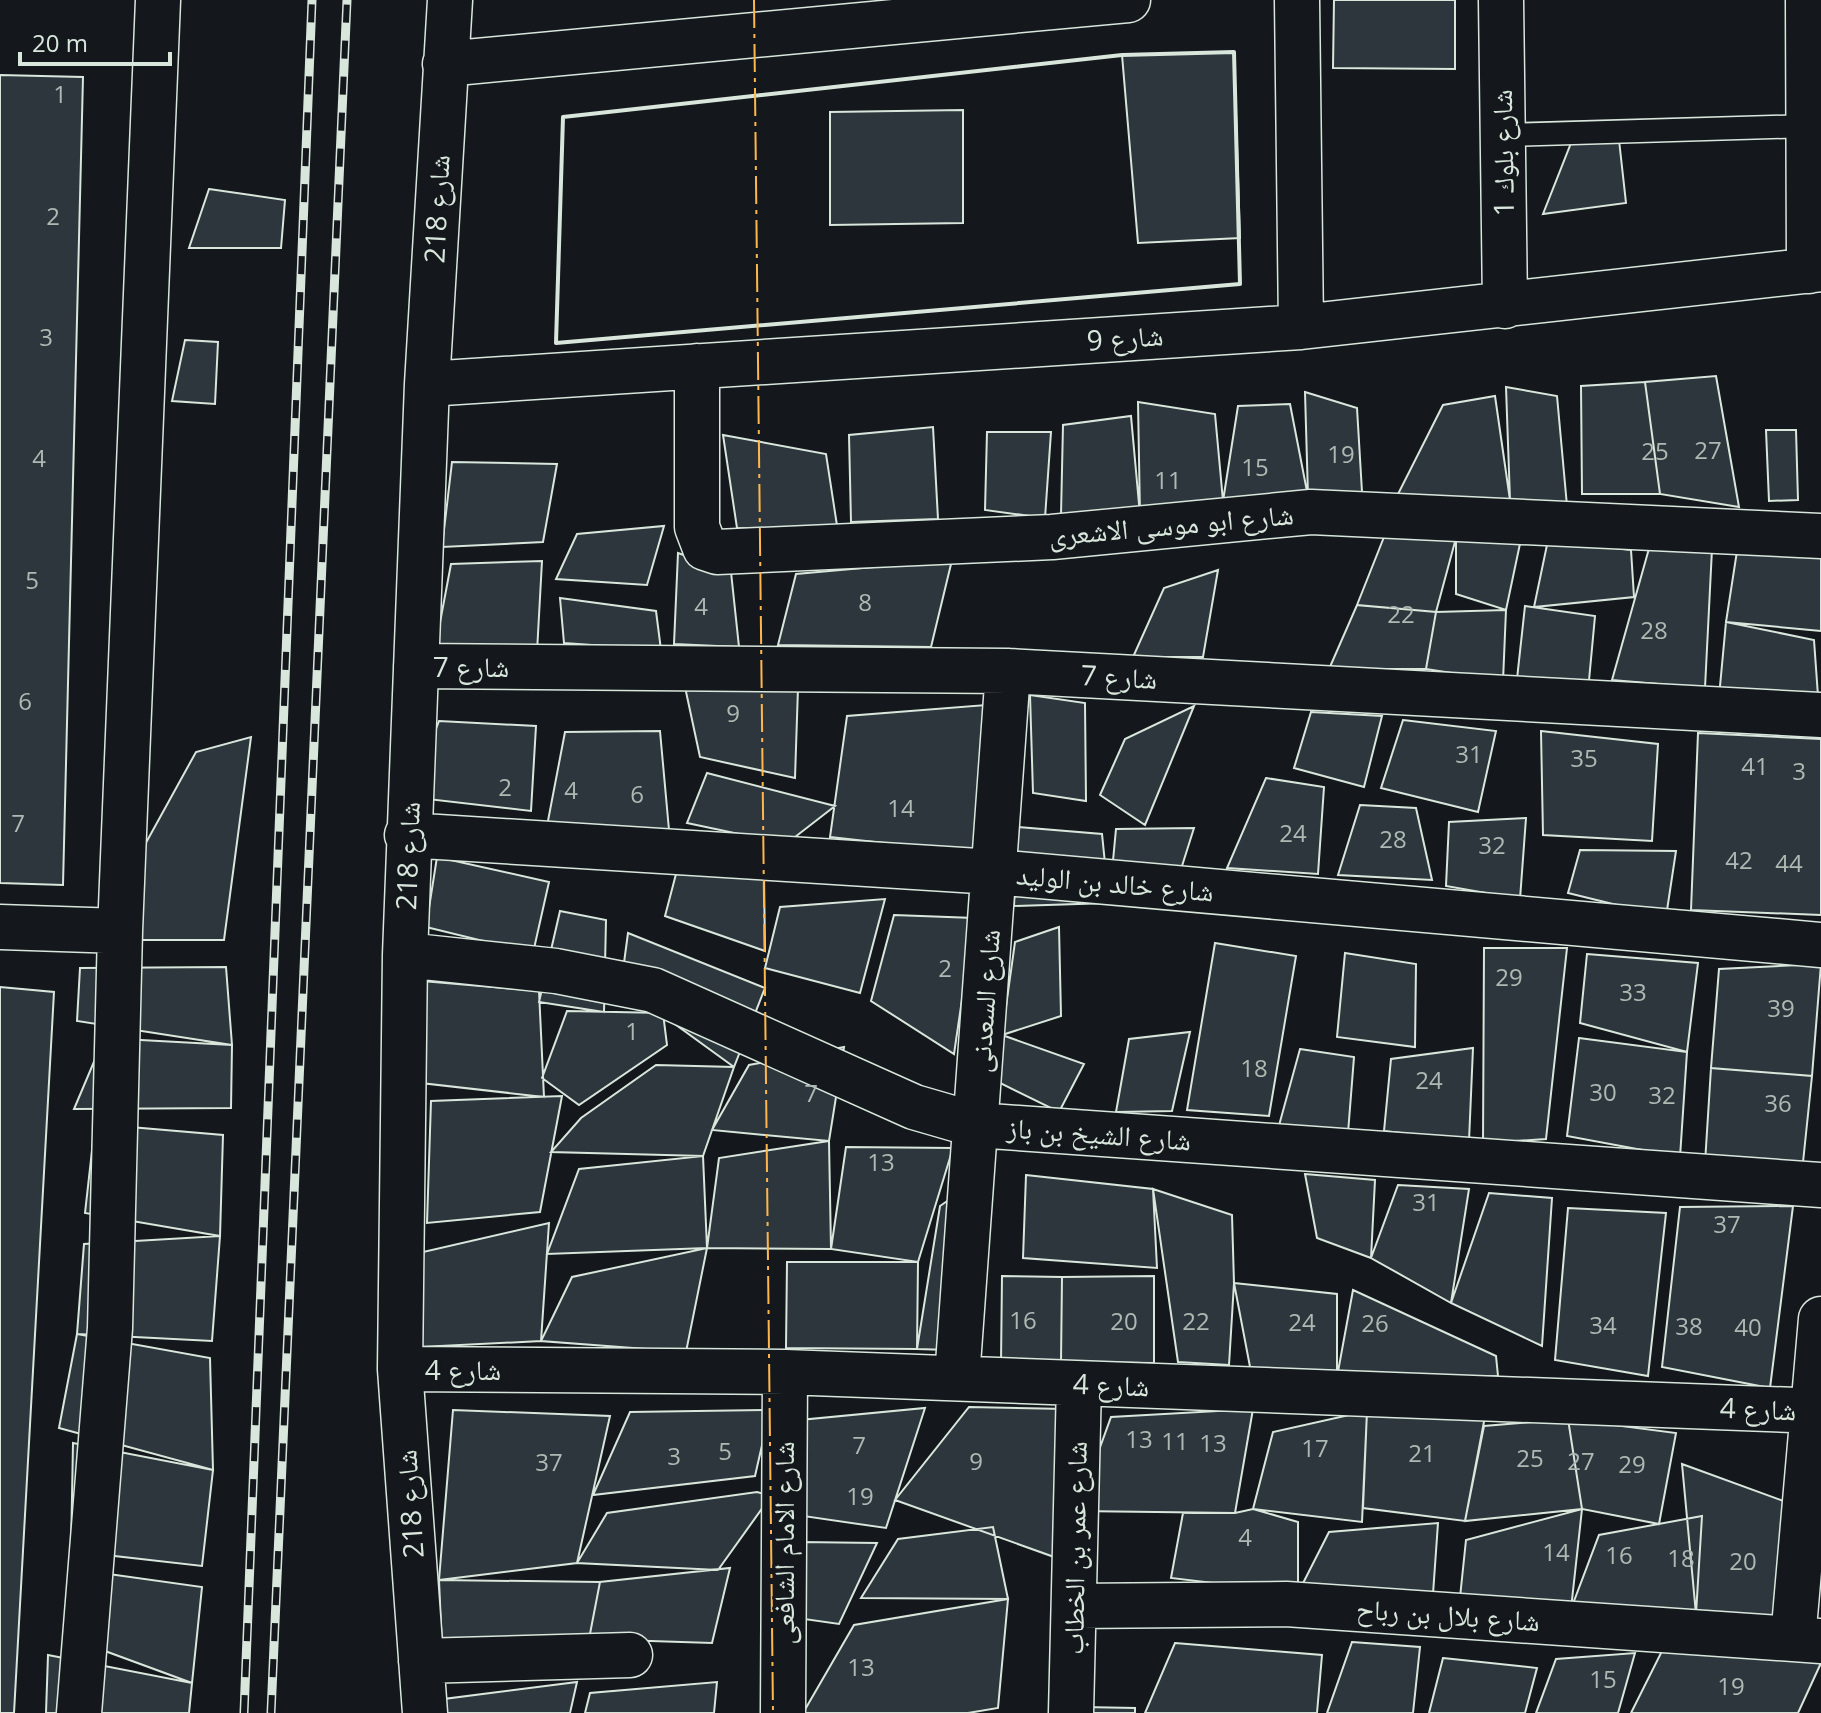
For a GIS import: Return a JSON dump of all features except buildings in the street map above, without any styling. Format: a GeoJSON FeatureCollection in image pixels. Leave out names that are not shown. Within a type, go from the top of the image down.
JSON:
{"type":"FeatureCollection","features":[{"type":"Feature","properties":{"kind":"street"},"geometry":{"type":"LineString","coordinates":[[79,1713],[110,1328],[120,931],[158,0]]}},
{"type":"Feature","properties":{"kind":"street","name":"شارع 218"},"geometry":{"type":"LineString","coordinates":[[425,1713],[400,1369],[405,955],[407,835],[427,384],[450,0]]}},
{"type":"Feature","properties":{"kind":"street"},"geometry":{"type":"LineString","coordinates":[[445,64],[1128,0]]}},
{"type":"Feature","properties":{"kind":"street"},"geometry":{"type":"LineString","coordinates":[[1297,0],[1301,327]]}},
{"type":"Feature","properties":{"kind":"street","name":"شارع بلوك 1"},"geometry":{"type":"LineString","coordinates":[[1501,0],[1505,306]]}},
{"type":"Feature","properties":{"kind":"street"},"geometry":{"type":"LineString","coordinates":[[1808,0],[1808,126],[1815,270]]}},
{"type":"Feature","properties":{"kind":"street","name":"شارع 9"},"geometry":{"type":"LineString","coordinates":[[427,384],[1301,327],[1815,270]]}},
{"type":"Feature","properties":{"kind":"street","name":"شارع ابو موسى الاشعرى"},"geometry":{"type":"LineString","coordinates":[[697,366],[697,527],[705,548],[717,552],[1052,537],[1311,512],[1821,536]]}},
{"type":"Feature","properties":{"kind":"street","name":"شارع 7"},"geometry":{"type":"LineString","coordinates":[[416,666],[1008,671],[1821,715]]}},
{"type":"Feature","properties":{"kind":"street","name":"شارع السعدنى"},"geometry":{"type":"LineString","coordinates":[[957,1378],[1008,671]]}},
{"type":"Feature","properties":{"kind":"street","name":"شارع خالد بن الوليد"},"geometry":{"type":"LineString","coordinates":[[407,835],[994,872],[1821,945]]}},
{"type":"Feature","properties":{"kind":"street"},"geometry":{"type":"LineString","coordinates":[[0,927],[120,931]]}},
{"type":"Feature","properties":{"kind":"street","name":"شارع الشيخ بن باز"},"geometry":{"type":"LineString","coordinates":[[405,955],[556,971],[653,990],[914,1107],[976,1125],[1821,1185]]}},
{"type":"Feature","properties":{"kind":"street"},"geometry":{"type":"LineString","coordinates":[[1807,1640],[1821,1319]]}},
{"type":"Feature","properties":{"kind":"street","name":"شارع 4"},"geometry":{"type":"LineString","coordinates":[[400,1369],[785,1372],[1816,1411]]}},
{"type":"Feature","properties":{"kind":"street","name":"شارع الامام الشافعى"},"geometry":{"type":"LineString","coordinates":[[783,1713],[785,1372]]}},
{"type":"Feature","properties":{"kind":"street","name":"شارع عمر بن الخطاب"},"geometry":{"type":"LineString","coordinates":[[1071,1713],[1079,1384]]}},
{"type":"Feature","properties":{"kind":"street","name":"شارع بلال بن رباح"},"geometry":{"type":"LineString","coordinates":[[1074,1606],[1286,1604],[1807,1640]]}},
{"type":"Feature","properties":{"kind":"street"},"geometry":{"type":"LineString","coordinates":[[421,1661],[630,1655]]}},
{"type":"Feature","properties":{"kind":"lane"},"geometry":{"type":"LineString","coordinates":[[1503,135],[1808,126]]}},
{"type":"Feature","properties":{"kind":"railway"},"geometry":{"type":"LineString","coordinates":[[244,1713],[312,0]]}},
{"type":"Feature","properties":{"kind":"railway"},"geometry":{"type":"LineString","coordinates":[[271,1713],[347,0]]}},
{"type":"Feature","properties":{"kind":"wall"},"geometry":{"type":"LineString","coordinates":[[1234,52],[1240,284],[556,343],[563,117],[1122,55],[1234,52]]}},
{"type":"Feature","properties":{"kind":"power"},"geometry":{"type":"LineString","coordinates":[[754,0],[773,1713]]}}]}
